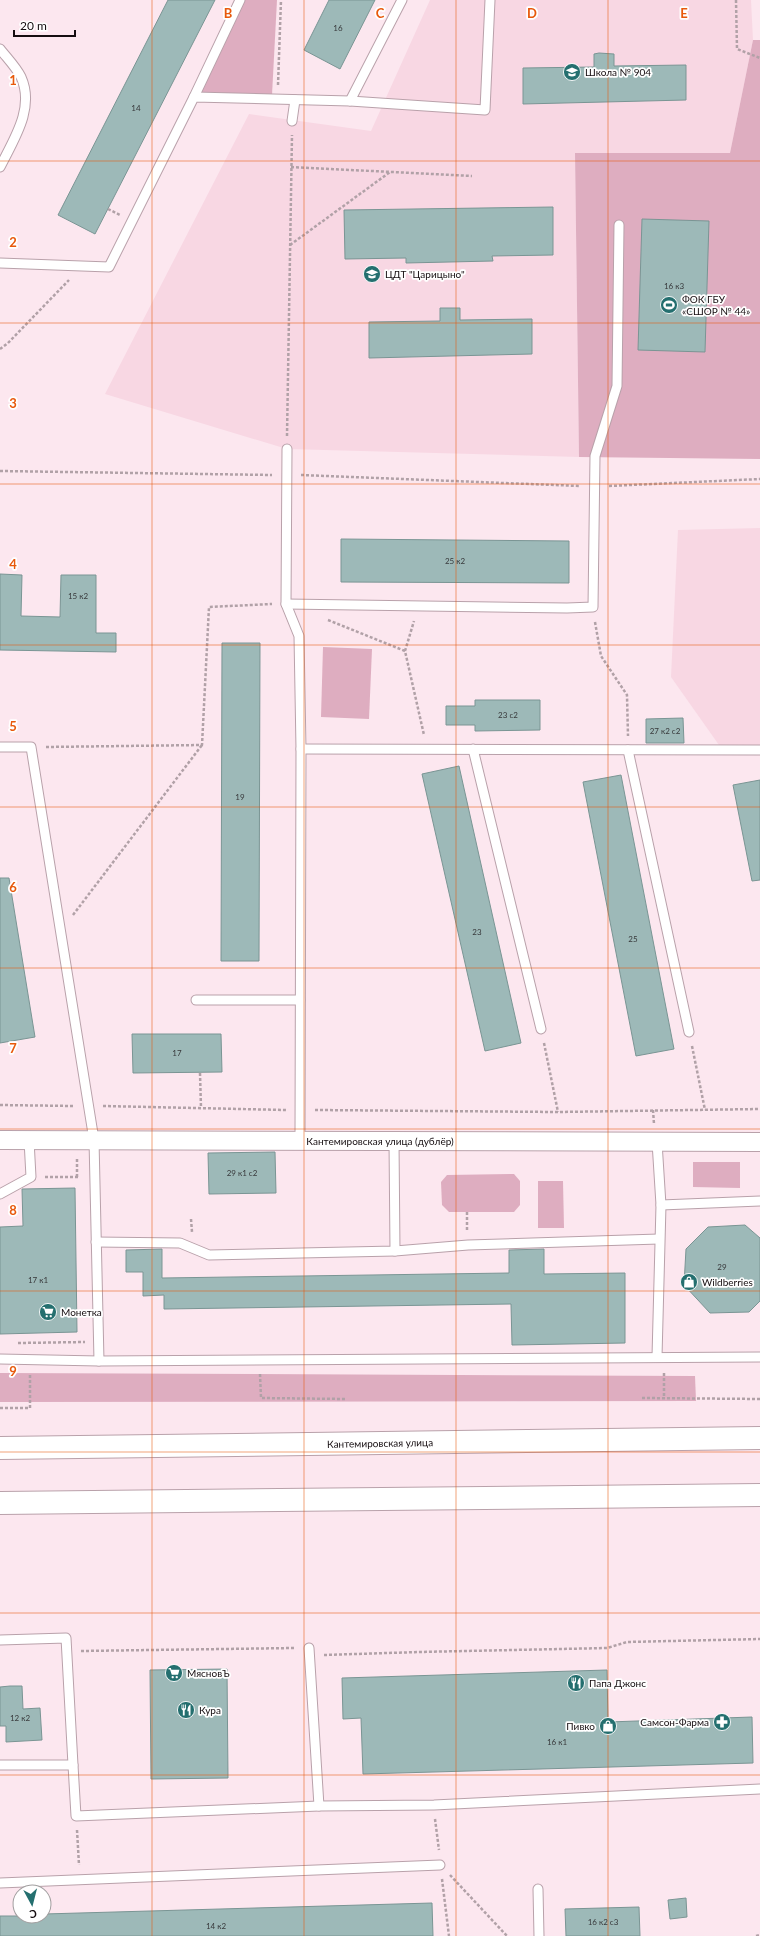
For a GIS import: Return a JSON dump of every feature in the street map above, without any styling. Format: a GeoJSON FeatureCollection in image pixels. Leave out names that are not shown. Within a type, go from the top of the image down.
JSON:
{"type":"FeatureCollection","features":[{"type":"Feature","properties":{"kind":"main road","name":"Кантемировская улица"},"geometry":{"type":"LineString","coordinates":[[0,1448],[760,1438]]}},
{"type":"Feature","properties":{"kind":"main road"},"geometry":{"type":"LineString","coordinates":[[0,1503],[760,1494]]}},
{"type":"Feature","properties":{"kind":"street","name":"Кантемировская улица (дублёр)"},"geometry":{"type":"LineString","coordinates":[[0,1140],[760,1142]]}},
{"type":"Feature","properties":{"kind":"lane"},"geometry":{"type":"LineString","coordinates":[[0,264],[108,267],[194,97],[240,0]]}},
{"type":"Feature","properties":{"kind":"lane"},"geometry":{"type":"LineString","coordinates":[[350,100],[402,0]]}},
{"type":"Feature","properties":{"kind":"lane"},"geometry":{"type":"LineString","coordinates":[[194,97],[277,100],[350,100],[485,110],[490,0]]}},
{"type":"Feature","properties":{"kind":"lane"},"geometry":{"type":"LineString","coordinates":[[0,49],[20,75],[26,90],[24,119],[0,167]]}},
{"type":"Feature","properties":{"kind":"lane"},"geometry":{"type":"LineString","coordinates":[[292,121],[294,100]]}},
{"type":"Feature","properties":{"kind":"lane"},"geometry":{"type":"LineString","coordinates":[[286,604],[593,607],[595,456],[617,386],[619,225]]}},
{"type":"Feature","properties":{"kind":"lane"},"geometry":{"type":"LineString","coordinates":[[287,448],[286,604],[299,636],[301,748],[300,1140]]}},
{"type":"Feature","properties":{"kind":"lane"},"geometry":{"type":"LineString","coordinates":[[0,747],[31,747],[61,931],[94,1140],[99,1361]]}},
{"type":"Feature","properties":{"kind":"lane"},"geometry":{"type":"LineString","coordinates":[[301,748],[760,750]]}},
{"type":"Feature","properties":{"kind":"lane"},"geometry":{"type":"LineString","coordinates":[[473,749],[541,1029]]}},
{"type":"Feature","properties":{"kind":"lane"},"geometry":{"type":"LineString","coordinates":[[628,750],[689,1032]]}},
{"type":"Feature","properties":{"kind":"lane"},"geometry":{"type":"LineString","coordinates":[[196,1000],[300,1000]]}},
{"type":"Feature","properties":{"kind":"lane"},"geometry":{"type":"LineString","coordinates":[[0,1194],[31,1177],[29,1140]]}},
{"type":"Feature","properties":{"kind":"lane"},"geometry":{"type":"LineString","coordinates":[[394,1141],[395,1251]]}},
{"type":"Feature","properties":{"kind":"lane"},"geometry":{"type":"LineString","coordinates":[[657,1142],[661,1205],[659,1239],[660,1358]]}},
{"type":"Feature","properties":{"kind":"lane"},"geometry":{"type":"LineString","coordinates":[[661,1205],[760,1202]]}},
{"type":"Feature","properties":{"kind":"lane"},"geometry":{"type":"LineString","coordinates":[[96,1242],[180,1243],[209,1255],[395,1251],[468,1245],[659,1239]]}},
{"type":"Feature","properties":{"kind":"lane"},"geometry":{"type":"LineString","coordinates":[[0,1359],[99,1361],[760,1357]]}},
{"type":"Feature","properties":{"kind":"lane"},"geometry":{"type":"LineString","coordinates":[[0,1640],[66,1638],[76,1816],[319,1806],[434,1805],[760,1789]]}},
{"type":"Feature","properties":{"kind":"lane"},"geometry":{"type":"LineString","coordinates":[[309,1652],[319,1806]]}},
{"type":"Feature","properties":{"kind":"lane"},"geometry":{"type":"LineString","coordinates":[[0,1765],[73,1765]]}},
{"type":"Feature","properties":{"kind":"lane"},"geometry":{"type":"LineString","coordinates":[[0,1883],[440,1865]]}},
{"type":"Feature","properties":{"kind":"lane"},"geometry":{"type":"LineString","coordinates":[[538,1889],[539,1936]]}},
{"type":"Feature","properties":{"kind":"path"},"geometry":{"type":"LineString","coordinates":[[277,100],[281,0]]}},
{"type":"Feature","properties":{"kind":"path"},"geometry":{"type":"LineString","coordinates":[[736,0],[737,49],[760,58]]}},
{"type":"Feature","properties":{"kind":"path"},"geometry":{"type":"LineString","coordinates":[[287,448],[292,121]]}},
{"type":"Feature","properties":{"kind":"path"},"geometry":{"type":"LineString","coordinates":[[291,167],[472,176]]}},
{"type":"Feature","properties":{"kind":"path"},"geometry":{"type":"LineString","coordinates":[[290,245],[390,172]]}},
{"type":"Feature","properties":{"kind":"path"},"geometry":{"type":"LineString","coordinates":[[0,349],[8,343],[82,266]]}},
{"type":"Feature","properties":{"kind":"path"},"geometry":{"type":"LineString","coordinates":[[0,471],[288,475],[594,486],[760,479]]}},
{"type":"Feature","properties":{"kind":"path"},"geometry":{"type":"LineString","coordinates":[[61,931],[202,745],[209,607],[286,604]]}},
{"type":"Feature","properties":{"kind":"path"},"geometry":{"type":"LineString","coordinates":[[418,606],[405,651],[427,749]]}},
{"type":"Feature","properties":{"kind":"path"},"geometry":{"type":"LineString","coordinates":[[593,607],[601,656],[627,695],[628,750]]}},
{"type":"Feature","properties":{"kind":"path"},"geometry":{"type":"LineString","coordinates":[[323,618],[405,651]]}},
{"type":"Feature","properties":{"kind":"path"},"geometry":{"type":"LineString","coordinates":[[31,747],[202,745]]}},
{"type":"Feature","properties":{"kind":"path"},"geometry":{"type":"LineString","coordinates":[[541,1029],[558,1112]]}},
{"type":"Feature","properties":{"kind":"path"},"geometry":{"type":"LineString","coordinates":[[689,1032],[705,1110]]}},
{"type":"Feature","properties":{"kind":"path"},"geometry":{"type":"LineString","coordinates":[[200,1073],[200,1108]]}},
{"type":"Feature","properties":{"kind":"path"},"geometry":{"type":"LineString","coordinates":[[0,1105],[301,1110],[558,1112],[760,1109]]}},
{"type":"Feature","properties":{"kind":"path"},"geometry":{"type":"LineString","coordinates":[[31,1177],[85,1177]]}},
{"type":"Feature","properties":{"kind":"path"},"geometry":{"type":"LineString","coordinates":[[16,1343],[87,1342]]}},
{"type":"Feature","properties":{"kind":"path"},"geometry":{"type":"LineString","coordinates":[[660,1358],[664,1398]]}},
{"type":"Feature","properties":{"kind":"path"},"geometry":{"type":"LineString","coordinates":[[0,1408],[30,1408],[30,1359]]}},
{"type":"Feature","properties":{"kind":"path"},"geometry":{"type":"LineString","coordinates":[[260,1360],[261,1398],[346,1399]]}},
{"type":"Feature","properties":{"kind":"path"},"geometry":{"type":"LineString","coordinates":[[642,1398],[760,1399]]}},
{"type":"Feature","properties":{"kind":"path"},"geometry":{"type":"LineString","coordinates":[[66,1651],[419,1652],[607,1648],[627,1642],[760,1639]]}},
{"type":"Feature","properties":{"kind":"path"},"geometry":{"type":"LineString","coordinates":[[434,1805],[449,1936]]}},
{"type":"Feature","properties":{"kind":"path"},"geometry":{"type":"LineString","coordinates":[[76,1816],[80,1880]]}},
{"type":"Feature","properties":{"kind":"path"},"geometry":{"type":"LineString","coordinates":[[440,1865],[507,1936]]}},
{"type":"Feature","properties":{"kind":"path"},"geometry":{"type":"LineString","coordinates":[[756,1936],[760,1935]]}},
{"type":"Feature","properties":{"kind":"shaded area"},"geometry":{"type":"Polygon","coordinates":[[[244,0],[277,0],[272,95],[201,92],[244,0]]]}},
{"type":"Feature","properties":{"kind":"shaded area","name":"ЦДТ \"Царицыно\""},"geometry":{"type":"Polygon","coordinates":[[[430,0],[751,0],[753,40],[730,153],[575,153],[579,457],[287,449],[105,394],[249,114],[371,131],[430,0]]]}},
{"type":"Feature","properties":{"kind":"shaded area","name":"ФОК ГБУ «СШОР № 44»"},"geometry":{"type":"Polygon","coordinates":[[[753,40],[760,40],[760,459],[579,457],[575,153],[730,153],[753,40]]]}},
{"type":"Feature","properties":{"kind":"shaded area"},"geometry":{"type":"Polygon","coordinates":[[[760,528],[760,746],[719,745],[671,677],[678,530],[760,528]]]}},
{"type":"Feature","properties":{"kind":"shaded area"},"geometry":{"type":"Polygon","coordinates":[[[323,647],[372,649],[369,719],[321,717],[323,647]]]}},
{"type":"Feature","properties":{"kind":"shaded area"},"geometry":{"type":"Polygon","coordinates":[[[693,1162],[740,1162],[740,1188],[693,1187],[693,1162]]]}},
{"type":"Feature","properties":{"kind":"shaded area"},"geometry":{"type":"Polygon","coordinates":[[[514,1174],[520,1181],[520,1205],[514,1212],[449,1212],[442,1205],[441,1182],[447,1175],[514,1174]]]}},
{"type":"Feature","properties":{"kind":"shaded area"},"geometry":{"type":"Polygon","coordinates":[[[538,1181],[563,1181],[564,1228],[538,1228],[538,1181]]]}},
{"type":"Feature","properties":{"kind":"shaded area"},"geometry":{"type":"Polygon","coordinates":[[[0,1373],[695,1376],[696,1401],[0,1402],[0,1373]]]}},
{"type":"Feature","properties":{"kind":"building"},"geometry":{"type":"Polygon","coordinates":[[[168,0],[215,0],[95,234],[58,215],[168,0]]]}},
{"type":"Feature","properties":{"kind":"building"},"geometry":{"type":"Polygon","coordinates":[[[329,0],[375,0],[340,69],[304,50],[329,0]]]}},
{"type":"Feature","properties":{"kind":"building"},"geometry":{"type":"Polygon","coordinates":[[[594,54],[614,54],[614,66],[686,65],[686,100],[523,104],[523,68],[594,67],[594,54]]]}},
{"type":"Feature","properties":{"kind":"building"},"geometry":{"type":"Polygon","coordinates":[[[553,207],[553,255],[492,256],[493,261],[406,263],[406,258],[345,259],[344,210],[553,207]]]}},
{"type":"Feature","properties":{"kind":"building"},"geometry":{"type":"Polygon","coordinates":[[[642,219],[709,221],[705,352],[638,350],[642,219]]]}},
{"type":"Feature","properties":{"kind":"building"},"geometry":{"type":"Polygon","coordinates":[[[440,308],[460,308],[460,320],[532,319],[532,354],[369,358],[369,322],[440,321],[440,308]]]}},
{"type":"Feature","properties":{"kind":"building"},"geometry":{"type":"Polygon","coordinates":[[[341,539],[569,541],[569,583],[341,582],[341,539]]]}},
{"type":"Feature","properties":{"kind":"building"},"geometry":{"type":"Polygon","coordinates":[[[0,574],[22,575],[21,616],[60,617],[61,575],[96,575],[96,633],[116,633],[116,652],[0,650],[0,574]]]}},
{"type":"Feature","properties":{"kind":"building"},"geometry":{"type":"Polygon","coordinates":[[[222,643],[260,643],[259,961],[221,961],[222,643]]]}},
{"type":"Feature","properties":{"kind":"building"},"geometry":{"type":"Polygon","coordinates":[[[475,700],[540,700],[540,730],[475,731],[475,725],[446,725],[446,706],[475,706],[475,700]]]}},
{"type":"Feature","properties":{"kind":"building"},"geometry":{"type":"Polygon","coordinates":[[[683,718],[684,743],[646,743],[646,719],[683,718]]]}},
{"type":"Feature","properties":{"kind":"building"},"geometry":{"type":"Polygon","coordinates":[[[459,766],[521,1043],[485,1051],[422,774],[459,766]]]}},
{"type":"Feature","properties":{"kind":"building"},"geometry":{"type":"Polygon","coordinates":[[[621,775],[674,1049],[636,1056],[583,782],[621,775]]]}},
{"type":"Feature","properties":{"kind":"building"},"geometry":{"type":"Polygon","coordinates":[[[760,780],[760,880],[752,881],[733,785],[760,780]]]}},
{"type":"Feature","properties":{"kind":"building"},"geometry":{"type":"Polygon","coordinates":[[[0,878],[9,878],[35,1037],[0,1043],[0,878]]]}},
{"type":"Feature","properties":{"kind":"building"},"geometry":{"type":"Polygon","coordinates":[[[132,1034],[221,1034],[222,1072],[133,1073],[132,1034]]]}},
{"type":"Feature","properties":{"kind":"building"},"geometry":{"type":"Polygon","coordinates":[[[275,1152],[276,1193],[209,1194],[208,1153],[275,1152]]]}},
{"type":"Feature","properties":{"kind":"building"},"geometry":{"type":"Polygon","coordinates":[[[75,1188],[77,1332],[0,1334],[0,1227],[23,1226],[22,1189],[75,1188]]]}},
{"type":"Feature","properties":{"kind":"building"},"geometry":{"type":"Polygon","coordinates":[[[745,1225],[760,1238],[760,1301],[749,1312],[710,1313],[684,1285],[686,1249],[708,1227],[745,1225]]]}},
{"type":"Feature","properties":{"kind":"building"},"geometry":{"type":"Polygon","coordinates":[[[162,1249],[162,1278],[509,1273],[509,1250],[544,1249],[544,1274],[625,1273],[625,1343],[512,1345],[511,1304],[164,1309],[164,1295],[143,1296],[143,1272],[126,1272],[126,1250],[162,1249]]]}},
{"type":"Feature","properties":{"kind":"building"},"geometry":{"type":"Polygon","coordinates":[[[227,1669],[228,1778],[151,1779],[150,1670],[227,1669]]]}},
{"type":"Feature","properties":{"kind":"building"},"geometry":{"type":"Polygon","coordinates":[[[607,1670],[608,1722],[752,1717],[753,1763],[363,1774],[361,1718],[343,1719],[342,1678],[607,1670]]]}},
{"type":"Feature","properties":{"kind":"building"},"geometry":{"type":"Polygon","coordinates":[[[22,1686],[23,1709],[40,1708],[42,1740],[6,1742],[6,1726],[0,1726],[0,1687],[22,1686]]]}},
{"type":"Feature","properties":{"kind":"building"},"geometry":{"type":"Polygon","coordinates":[[[686,1898],[687,1917],[670,1919],[668,1900],[686,1898]]]}},
{"type":"Feature","properties":{"kind":"building"},"geometry":{"type":"Polygon","coordinates":[[[432,1903],[433,1936],[0,1936],[0,1916],[12,1916],[12,1924],[52,1924],[52,1914],[432,1903]]]}},
{"type":"Feature","properties":{"kind":"building"},"geometry":{"type":"Polygon","coordinates":[[[639,1907],[640,1936],[566,1936],[565,1909],[639,1907]]]}},
{"type":"Feature","properties":{"kind":"place","name":"Школа № 904"},"geometry":{"type":"Point","coordinates":[572,72]}},
{"type":"Feature","properties":{"kind":"place","name":"ЦДТ \"Царицыно\""},"geometry":{"type":"Point","coordinates":[372,274]}},
{"type":"Feature","properties":{"kind":"place","name":"ФОК ГБУ «СШОР № 44»"},"geometry":{"type":"Point","coordinates":[669,305]}},
{"type":"Feature","properties":{"kind":"place","name":"Wildberries"},"geometry":{"type":"Point","coordinates":[689,1282]}},
{"type":"Feature","properties":{"kind":"place","name":"Монетка"},"geometry":{"type":"Point","coordinates":[48,1312]}},
{"type":"Feature","properties":{"kind":"place","name":"МясновЪ"},"geometry":{"type":"Point","coordinates":[174,1673]}},
{"type":"Feature","properties":{"kind":"place","name":"Папа Джонс"},"geometry":{"type":"Point","coordinates":[576,1683]}},
{"type":"Feature","properties":{"kind":"place","name":"Кура"},"geometry":{"type":"Point","coordinates":[186,1710]}},
{"type":"Feature","properties":{"kind":"place","name":"Самсон-Фарма"},"geometry":{"type":"Point","coordinates":[722,1722]}},
{"type":"Feature","properties":{"kind":"place","name":"Пивко"},"geometry":{"type":"Point","coordinates":[608,1726]}}]}
